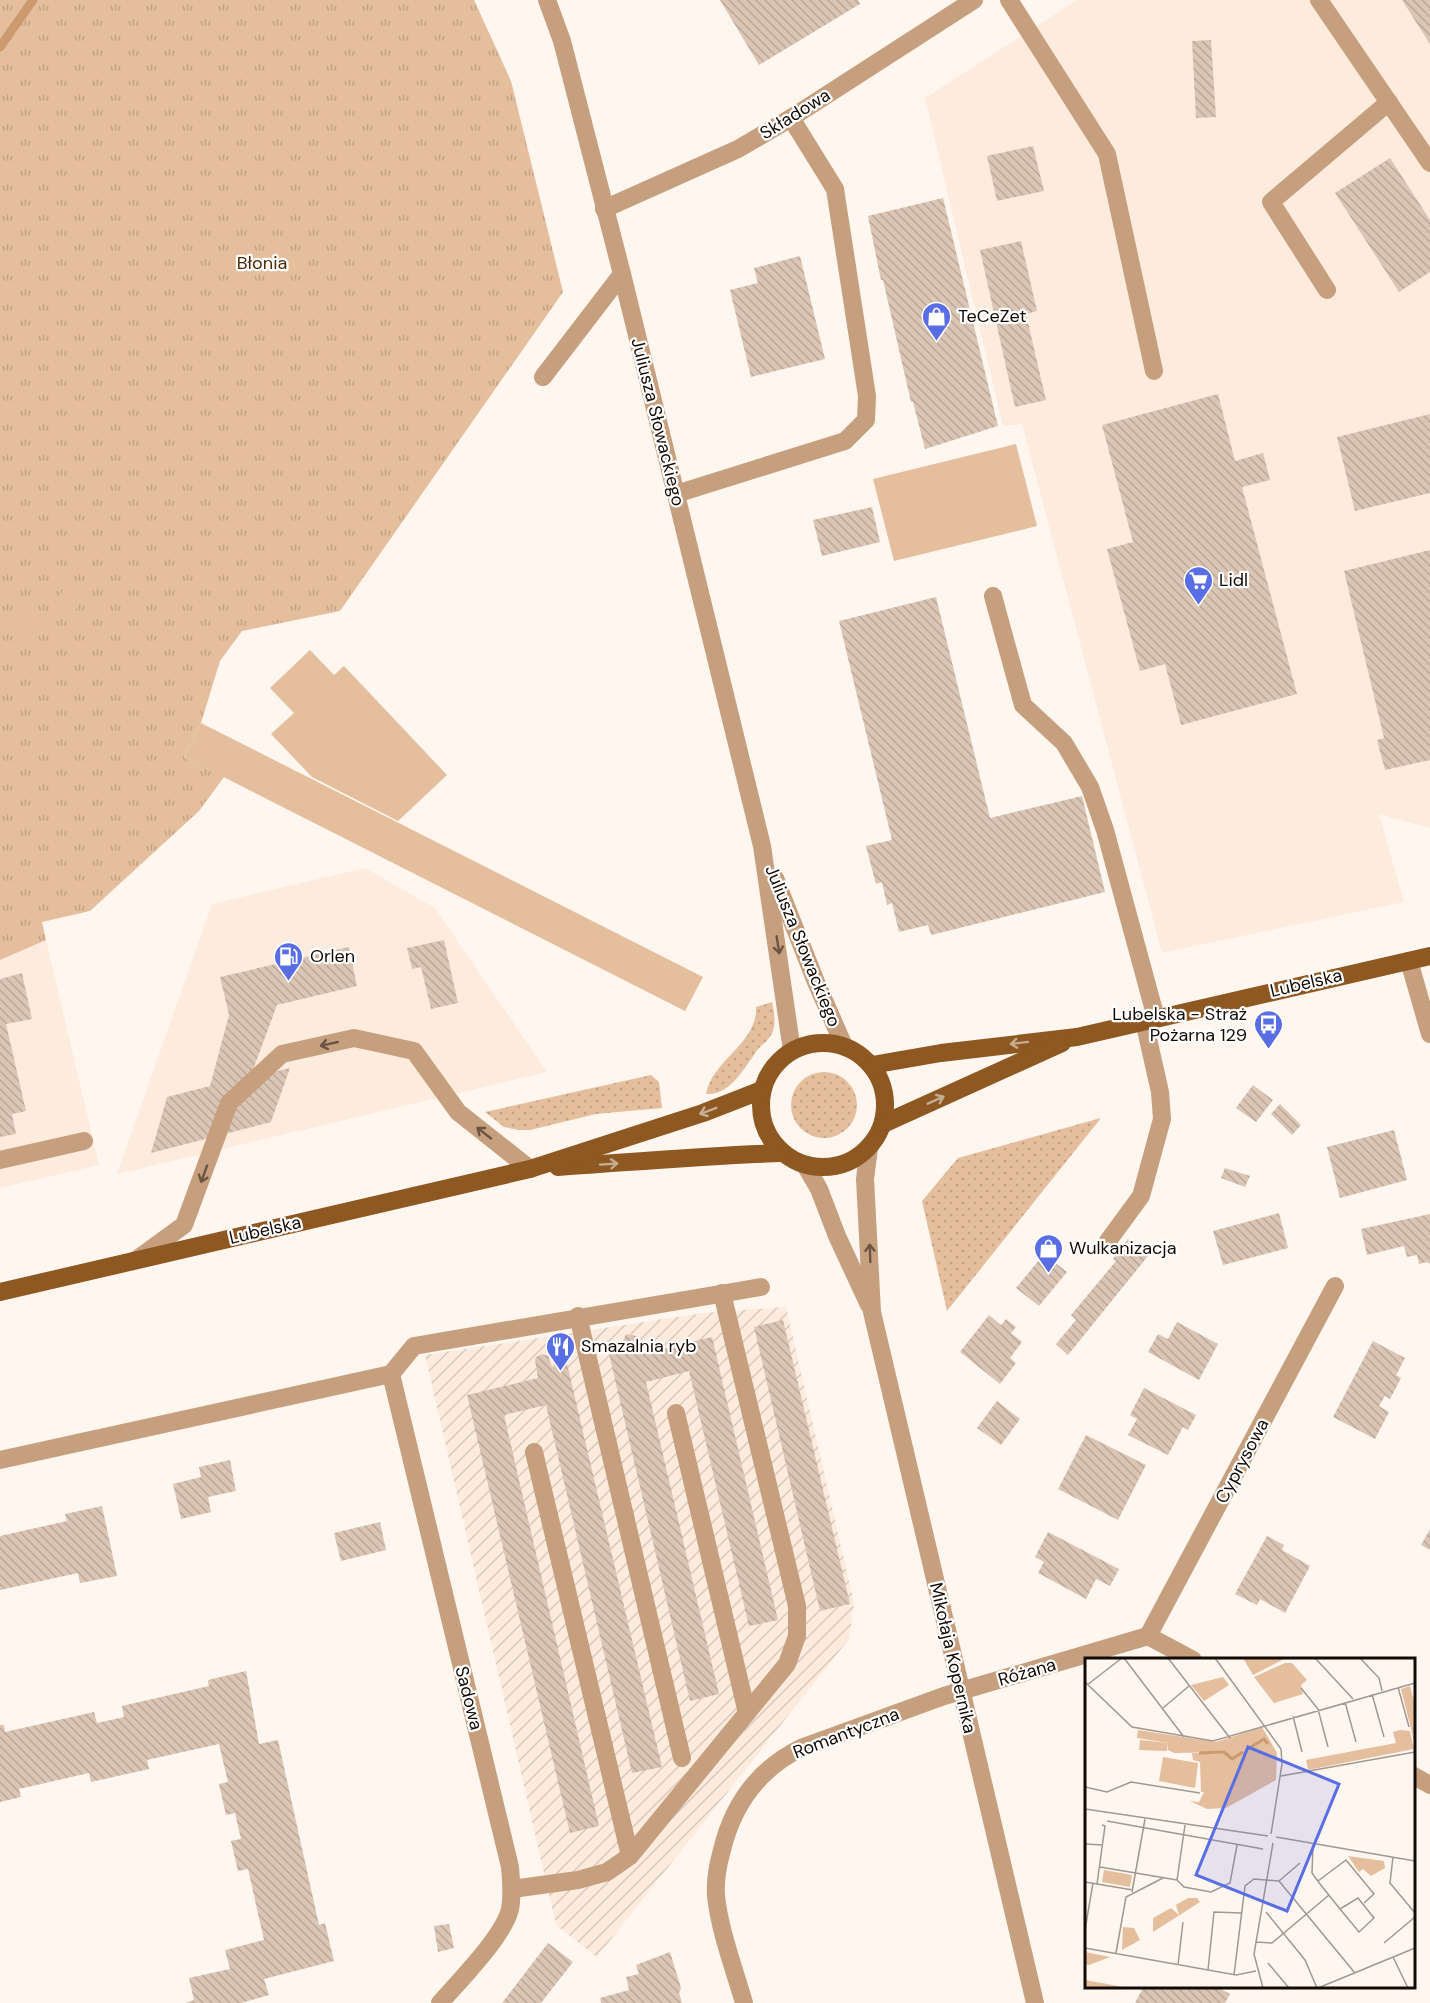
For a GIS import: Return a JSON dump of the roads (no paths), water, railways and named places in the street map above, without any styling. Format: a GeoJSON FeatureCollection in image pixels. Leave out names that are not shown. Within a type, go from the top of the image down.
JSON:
{"type":"FeatureCollection","features":[{"type":"Feature","properties":{"kind":"main road","name":"Lubelska"},"geometry":{"type":"LineString","coordinates":[[872,1065],[941,1053],[1077,1037],[1430,956]]}},
{"type":"Feature","properties":{"kind":"main road","name":"Lubelska"},"geometry":{"type":"LineString","coordinates":[[883,1124],[1077,1037]]}},
{"type":"Feature","properties":{"kind":"main road"},"geometry":{"type":"LineString","coordinates":[[827,1042],[844,1046],[859,1054],[872,1065],[882,1083],[886,1103],[883,1124],[869,1148],[855,1159],[839,1165],[822,1167],[805,1165],[783,1153],[771,1140],[763,1124],[760,1107],[762,1090],[774,1067],[792,1051],[809,1044],[827,1042]]}},
{"type":"Feature","properties":{"kind":"main road","name":"Lubelska"},"geometry":{"type":"LineString","coordinates":[[0,1293],[530,1169],[703,1113],[762,1090]]}},
{"type":"Feature","properties":{"kind":"main road","name":"Lubelska"},"geometry":{"type":"LineString","coordinates":[[530,1169],[709,1155],[783,1153]]}},
{"type":"Feature","properties":{"kind":"street","name":"Juliusza Słowackiego"},"geometry":{"type":"LineString","coordinates":[[547,0],[562,41],[622,274],[762,846],[792,1051]]}},
{"type":"Feature","properties":{"kind":"street","name":"Składowa"},"geometry":{"type":"LineString","coordinates":[[604,208],[738,149],[791,118],[974,0]]}},
{"type":"Feature","properties":{"kind":"street"},"geometry":{"type":"LineString","coordinates":[[1010,0],[1107,154],[1154,371]]}},
{"type":"Feature","properties":{"kind":"street"},"geometry":{"type":"LineString","coordinates":[[1319,0],[1430,163]]}},
{"type":"Feature","properties":{"kind":"street"},"geometry":{"type":"LineString","coordinates":[[1327,290],[1271,202],[1389,102]]}},
{"type":"Feature","properties":{"kind":"street"},"geometry":{"type":"LineString","coordinates":[[676,494],[844,441],[866,420],[867,396],[835,189],[791,118]]}},
{"type":"Feature","properties":{"kind":"street"},"geometry":{"type":"LineString","coordinates":[[543,377],[622,274]]}},
{"type":"Feature","properties":{"kind":"street"},"geometry":{"type":"LineString","coordinates":[[993,596],[1023,705],[1064,743],[1090,788],[1105,830],[1150,1020],[1162,1119],[1141,1196],[1108,1241]]}},
{"type":"Feature","properties":{"kind":"street","name":"Juliusza Słowackiego"},"geometry":{"type":"LineString","coordinates":[[762,846],[844,1046]]}},
{"type":"Feature","properties":{"kind":"street"},"geometry":{"type":"LineString","coordinates":[[1409,961],[1430,1034]]}},
{"type":"Feature","properties":{"kind":"street"},"geometry":{"type":"LineString","coordinates":[[136,1260],[184,1225],[229,1103],[282,1054],[354,1038],[414,1051],[458,1112],[530,1169]]}},
{"type":"Feature","properties":{"kind":"street"},"geometry":{"type":"LineString","coordinates":[[0,1160],[84,1141]]}},
{"type":"Feature","properties":{"kind":"street","name":"Mikołaja Kopernika"},"geometry":{"type":"LineString","coordinates":[[869,1148],[866,1179],[872,1312],[1035,2003]]}},
{"type":"Feature","properties":{"kind":"street","name":"Mikołaja Kopernika"},"geometry":{"type":"LineString","coordinates":[[805,1165],[819,1190],[837,1236],[872,1312]]}},
{"type":"Feature","properties":{"kind":"street","name":"Cyprysowa"},"geometry":{"type":"LineString","coordinates":[[1148,1636],[1335,1286]]}},
{"type":"Feature","properties":{"kind":"street"},"geometry":{"type":"LineString","coordinates":[[0,1460],[391,1374],[414,1346],[578,1316],[761,1287]]}},
{"type":"Feature","properties":{"kind":"street"},"geometry":{"type":"LineString","coordinates":[[512,1889],[578,1880],[607,1872],[630,1856],[787,1664],[797,1636],[797,1606],[722,1293]]}},
{"type":"Feature","properties":{"kind":"street"},"geometry":{"type":"LineString","coordinates":[[578,1316],[682,1758]]}},
{"type":"Feature","properties":{"kind":"street","name":"Sadowa"},"geometry":{"type":"LineString","coordinates":[[391,1374],[510,1867],[512,1889],[509,1911],[499,1932],[440,2003]]}},
{"type":"Feature","properties":{"kind":"street"},"geometry":{"type":"LineString","coordinates":[[676,1413],[747,1713]]}},
{"type":"Feature","properties":{"kind":"street"},"geometry":{"type":"LineString","coordinates":[[534,1452],[630,1856]]}},
{"type":"Feature","properties":{"kind":"street"},"geometry":{"type":"LineString","coordinates":[[1148,1636],[1191,1658]]}},
{"type":"Feature","properties":{"kind":"street","name":"Różana"},"geometry":{"type":"LineString","coordinates":[[960,1692],[1148,1636]]}},
{"type":"Feature","properties":{"kind":"street","name":"Romantyczna"},"geometry":{"type":"LineString","coordinates":[[744,2003],[716,1894],[718,1864],[724,1838],[732,1817],[747,1792],[762,1774],[784,1757],[801,1748],[960,1692]]}},
{"type":"Feature","properties":{"kind":"street"},"geometry":{"type":"LineString","coordinates":[[1415,1777],[1430,1785]]}},
{"type":"Feature","properties":{"kind":"waterway"},"geometry":{"type":"LineString","coordinates":[[0,47],[33,0]]}},
{"type":"Feature","properties":{"kind":"place","name":"TeCeZet"},"geometry":{"type":"Point","coordinates":[937,342]}},
{"type":"Feature","properties":{"kind":"place","name":"Lidl"},"geometry":{"type":"Point","coordinates":[1198,606]}},
{"type":"Feature","properties":{"kind":"place","name":"Orlen"},"geometry":{"type":"Point","coordinates":[289,982]}},
{"type":"Feature","properties":{"kind":"place","name":"Lubelska - Straż Pożarna 129"},"geometry":{"type":"Point","coordinates":[1268,1050]}},
{"type":"Feature","properties":{"kind":"place","name":"Wulkanizacja"},"geometry":{"type":"Point","coordinates":[1048,1274]}},
{"type":"Feature","properties":{"kind":"place","name":"Smazalnia ryb"},"geometry":{"type":"Point","coordinates":[560,1372]}},
{"type":"Feature","properties":{"kind":"park label","name":"Błonia"},"geometry":{"type":"Point","coordinates":[262,263]}}]}
